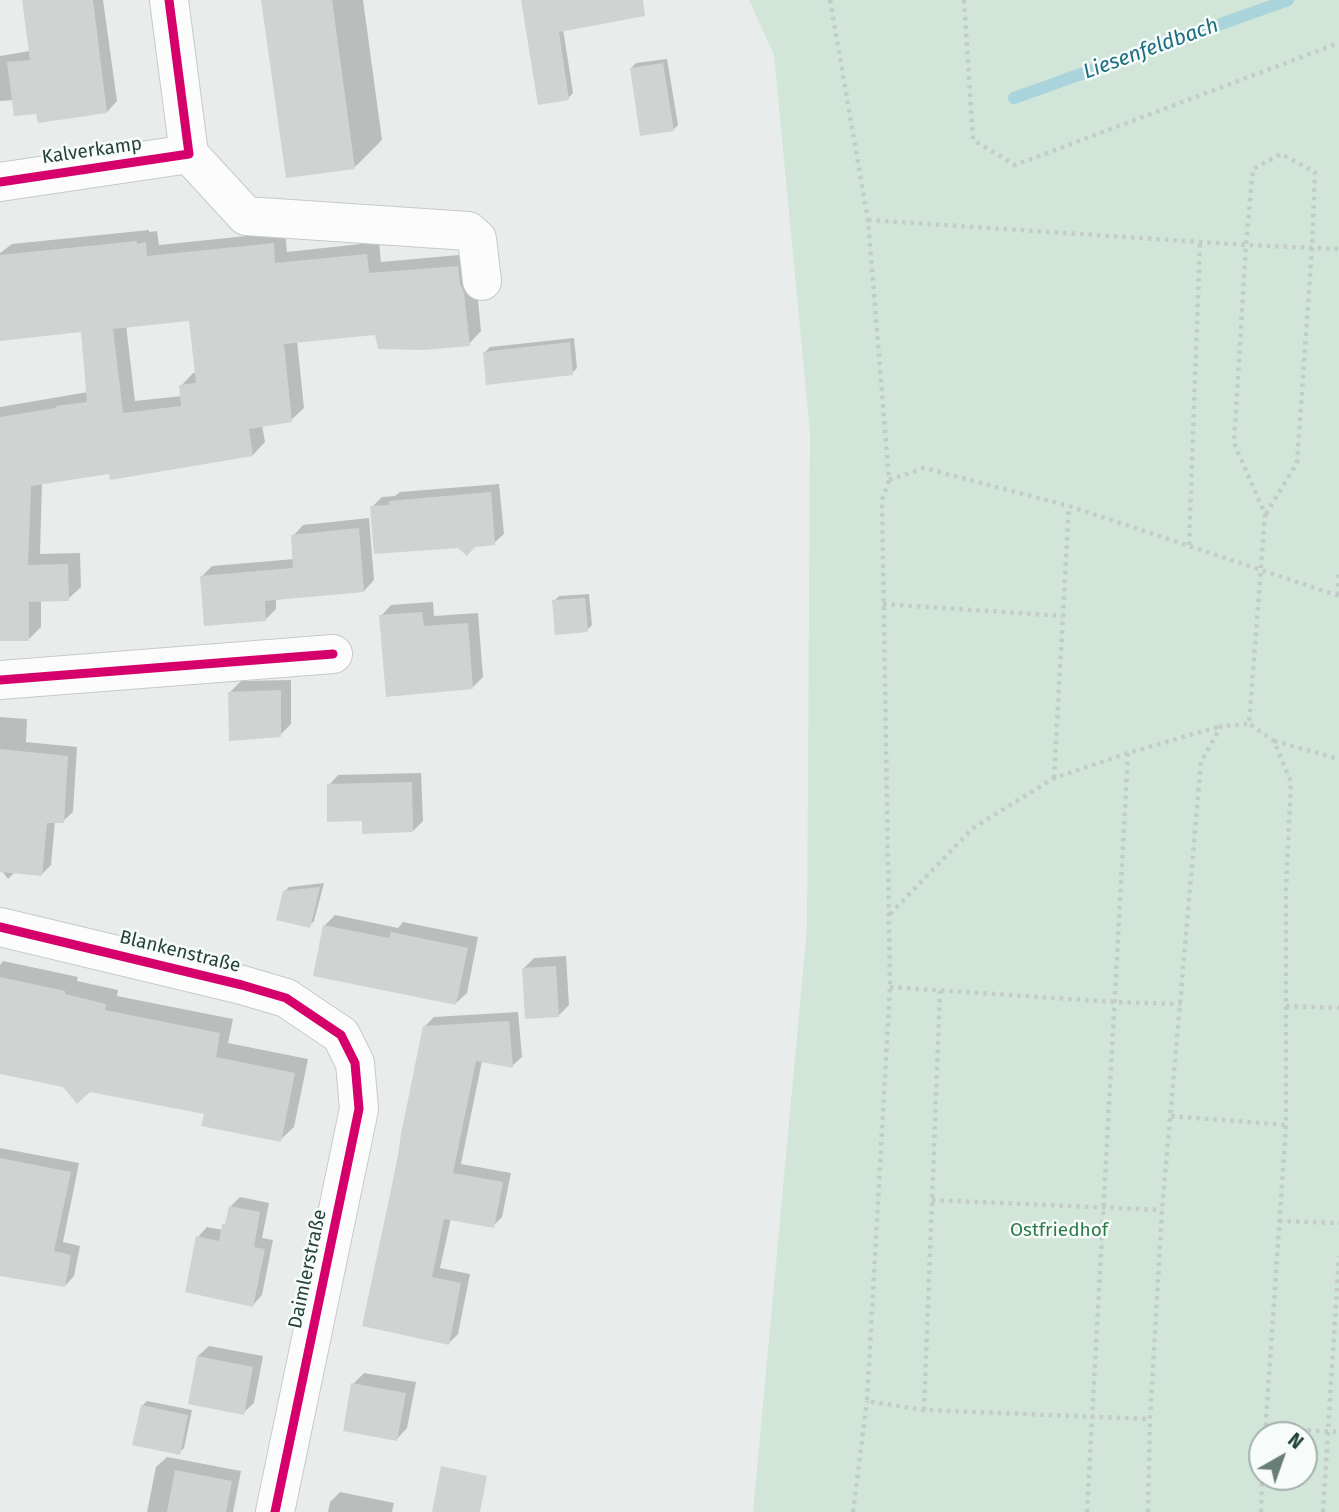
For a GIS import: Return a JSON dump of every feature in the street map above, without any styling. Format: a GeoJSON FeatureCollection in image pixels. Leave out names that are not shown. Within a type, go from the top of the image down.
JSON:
{"type":"FeatureCollection","features":[{"type":"Feature","properties":{"kind":"street"},"geometry":{"type":"LineString","coordinates":[[169,0],[189,155],[246,216],[468,231],[477,239],[479,246],[482,281]]}},
{"type":"Feature","properties":{"kind":"street","name":"Kalverkamp"},"geometry":{"type":"LineString","coordinates":[[0,182],[189,155]]}},
{"type":"Feature","properties":{"kind":"street"},"geometry":{"type":"LineString","coordinates":[[0,680],[334,654]]}},
{"type":"Feature","properties":{"kind":"street","name":"Blankenstraße"},"geometry":{"type":"LineString","coordinates":[[0,927],[286,998],[341,1035]]}},
{"type":"Feature","properties":{"kind":"street","name":"Daimlerstraße"},"geometry":{"type":"LineString","coordinates":[[275,1512],[359,1109],[355,1062],[341,1035]]}},
{"type":"Feature","properties":{"kind":"path"},"geometry":{"type":"LineString","coordinates":[[830,0],[868,220],[889,480],[882,500],[890,987],[867,1401],[853,1512]]}},
{"type":"Feature","properties":{"kind":"path"},"geometry":{"type":"LineString","coordinates":[[964,0],[973,140],[1015,165],[1339,43]]}},
{"type":"Feature","properties":{"kind":"path"},"geometry":{"type":"LineString","coordinates":[[1249,724],[1265,514],[1234,443],[1253,169],[1282,154],[1315,172],[1312,248],[1297,463],[1265,514]]}},
{"type":"Feature","properties":{"kind":"path"},"geometry":{"type":"LineString","coordinates":[[868,220],[1339,250]]}},
{"type":"Feature","properties":{"kind":"path"},"geometry":{"type":"LineString","coordinates":[[1189,545],[1200,243]]}},
{"type":"Feature","properties":{"kind":"path"},"geometry":{"type":"LineString","coordinates":[[889,480],[924,468],[1069,506],[1338,595],[1339,570]]}},
{"type":"Feature","properties":{"kind":"path"},"geometry":{"type":"LineString","coordinates":[[1054,778],[1069,506]]}},
{"type":"Feature","properties":{"kind":"path"},"geometry":{"type":"LineString","coordinates":[[883,604],[1063,616]]}},
{"type":"Feature","properties":{"kind":"path"},"geometry":{"type":"LineString","coordinates":[[890,914],[973,828],[1054,778],[1221,726],[1249,724],[1273,741],[1339,759]]}},
{"type":"Feature","properties":{"kind":"path"},"geometry":{"type":"LineString","coordinates":[[1148,1512],[1150,1419],[1162,1210],[1201,762],[1221,726]]}},
{"type":"Feature","properties":{"kind":"path"},"geometry":{"type":"LineString","coordinates":[[1265,1421],[1286,1125],[1286,888],[1291,782],[1273,741]]}},
{"type":"Feature","properties":{"kind":"path"},"geometry":{"type":"LineString","coordinates":[[1087,1512],[1128,753]]}},
{"type":"Feature","properties":{"kind":"path"},"geometry":{"type":"LineString","coordinates":[[890,987],[1181,1004]]}},
{"type":"Feature","properties":{"kind":"path"},"geometry":{"type":"LineString","coordinates":[[924,1410],[940,991]]}},
{"type":"Feature","properties":{"kind":"path"},"geometry":{"type":"LineString","coordinates":[[1286,1006],[1339,1008]]}},
{"type":"Feature","properties":{"kind":"path"},"geometry":{"type":"LineString","coordinates":[[1171,1116],[1286,1125]]}},
{"type":"Feature","properties":{"kind":"path"},"geometry":{"type":"LineString","coordinates":[[932,1200],[1162,1210]]}},
{"type":"Feature","properties":{"kind":"path"},"geometry":{"type":"LineString","coordinates":[[1279,1221],[1339,1223]]}},
{"type":"Feature","properties":{"kind":"path"},"geometry":{"type":"LineString","coordinates":[[1323,1512],[1336,1347],[1339,1256]]}},
{"type":"Feature","properties":{"kind":"path"},"geometry":{"type":"LineString","coordinates":[[867,1401],[924,1410],[1150,1419]]}},
{"type":"Feature","properties":{"kind":"path"},"geometry":{"type":"LineString","coordinates":[[1318,1431],[1339,1432]]}},
{"type":"Feature","properties":{"kind":"path"},"geometry":{"type":"LineString","coordinates":[[1261,1512],[1262,1491]]}},
{"type":"Feature","properties":{"kind":"green space","name":"Ostfriedhof"},"geometry":{"type":"Polygon","coordinates":[[[749,0],[1339,0],[1339,1512],[753,1512],[807,928],[810,433],[774,55],[749,0]]]}},
{"type":"Feature","properties":{"kind":"building"},"geometry":{"type":"Polygon","coordinates":[[[22,0],[93,0],[107,113],[38,123],[36,114],[14,116],[7,62],[30,60],[22,0]]]}},
{"type":"Feature","properties":{"kind":"building"},"geometry":{"type":"Polygon","coordinates":[[[261,0],[332,0],[355,169],[286,178],[261,0]]]}},
{"type":"Feature","properties":{"kind":"building"},"geometry":{"type":"Polygon","coordinates":[[[521,0],[643,0],[645,16],[559,32],[569,100],[538,105],[521,0]]]}},
{"type":"Feature","properties":{"kind":"building"},"geometry":{"type":"Polygon","coordinates":[[[663,63],[674,131],[640,136],[630,68],[663,63]]]}},
{"type":"Feature","properties":{"kind":"building"},"geometry":{"type":"Polygon","coordinates":[[[137,241],[137,244],[146,242],[147,256],[274,243],[275,263],[367,254],[369,273],[458,266],[470,346],[423,350],[378,349],[375,335],[284,344],[292,422],[249,429],[253,456],[110,480],[109,474],[31,486],[28,565],[68,564],[69,601],[29,602],[29,641],[0,641],[0,417],[87,402],[81,332],[0,341],[0,255],[137,241]],[[189,321],[113,329],[123,413],[181,406],[179,385],[196,383],[189,321]]]}},
{"type":"Feature","properties":{"kind":"building"},"geometry":{"type":"Polygon","coordinates":[[[570,342],[573,375],[486,385],[483,352],[570,342]]]}},
{"type":"Feature","properties":{"kind":"building"},"geometry":{"type":"Polygon","coordinates":[[[491,492],[495,545],[475,547],[467,556],[458,548],[374,554],[370,506],[389,505],[389,501],[491,492]]]}},
{"type":"Feature","properties":{"kind":"building"},"geometry":{"type":"Polygon","coordinates":[[[359,528],[364,592],[265,601],[266,621],[204,626],[200,576],[293,568],[291,535],[359,528]]]}},
{"type":"Feature","properties":{"kind":"building"},"geometry":{"type":"Polygon","coordinates":[[[585,598],[588,632],[555,635],[552,600],[585,598]]]}},
{"type":"Feature","properties":{"kind":"building"},"geometry":{"type":"Polygon","coordinates":[[[422,612],[424,626],[468,623],[473,689],[386,697],[379,615],[422,612]]]}},
{"type":"Feature","properties":{"kind":"building"},"geometry":{"type":"Polygon","coordinates":[[[281,690],[281,737],[229,741],[228,692],[281,690]]]}},
{"type":"Feature","properties":{"kind":"building"},"geometry":{"type":"Polygon","coordinates":[[[0,749],[68,756],[64,823],[47,823],[42,876],[0,872],[0,749]]]}},
{"type":"Feature","properties":{"kind":"building"},"geometry":{"type":"Polygon","coordinates":[[[412,782],[413,832],[362,834],[362,821],[327,822],[327,784],[412,782]]]}},
{"type":"Feature","properties":{"kind":"building"},"geometry":{"type":"Polygon","coordinates":[[[320,887],[310,928],[276,920],[283,891],[320,887]]]}},
{"type":"Feature","properties":{"kind":"building"},"geometry":{"type":"Polygon","coordinates":[[[323,925],[389,938],[391,932],[468,948],[456,1005],[313,976],[323,925]]]}},
{"type":"Feature","properties":{"kind":"building"},"geometry":{"type":"Polygon","coordinates":[[[556,966],[559,1017],[525,1019],[522,968],[556,966]]]}},
{"type":"Feature","properties":{"kind":"building"},"geometry":{"type":"Polygon","coordinates":[[[0,977],[65,991],[65,994],[106,1004],[105,1010],[220,1033],[216,1057],[295,1073],[281,1142],[201,1126],[204,1114],[90,1092],[77,1104],[63,1087],[0,1074],[0,977]]]}},
{"type":"Feature","properties":{"kind":"building"},"geometry":{"type":"Polygon","coordinates":[[[509,1021],[513,1068],[476,1061],[453,1173],[503,1182],[494,1228],[444,1219],[432,1277],[461,1283],[449,1345],[362,1326],[423,1026],[509,1021]]]}},
{"type":"Feature","properties":{"kind":"building"},"geometry":{"type":"Polygon","coordinates":[[[0,1158],[71,1172],[54,1251],[71,1255],[65,1287],[0,1276],[0,1158]]]}},
{"type":"Feature","properties":{"kind":"building"},"geometry":{"type":"Polygon","coordinates":[[[229,1206],[260,1212],[254,1247],[265,1249],[253,1307],[185,1292],[196,1236],[219,1241],[229,1206]]]}},
{"type":"Feature","properties":{"kind":"building"},"geometry":{"type":"Polygon","coordinates":[[[197,1356],[253,1367],[244,1415],[188,1404],[197,1356]]]}},
{"type":"Feature","properties":{"kind":"building"},"geometry":{"type":"Polygon","coordinates":[[[351,1383],[406,1393],[397,1441],[343,1431],[351,1383]]]}},
{"type":"Feature","properties":{"kind":"building"},"geometry":{"type":"Polygon","coordinates":[[[141,1405],[188,1415],[180,1455],[132,1445],[141,1405]]]}},
{"type":"Feature","properties":{"kind":"building"},"geometry":{"type":"Polygon","coordinates":[[[441,1466],[487,1476],[480,1512],[432,1512],[441,1466]]]}},
{"type":"Feature","properties":{"kind":"building"},"geometry":{"type":"Polygon","coordinates":[[[175,1470],[232,1481],[226,1512],[167,1512],[175,1470]]]}},
{"type":"Feature","properties":{"kind":"waterway","name":"Liesenfeldbach"},"geometry":{"type":"LineString","coordinates":[[1014,98],[1288,0]]}},
{"type":"Feature","properties":{"kind":"cycle path"},"geometry":{"type":"LineString","coordinates":[[0,182],[189,154],[169,0]]}},
{"type":"Feature","properties":{"kind":"cycle path"},"geometry":{"type":"LineString","coordinates":[[0,680],[333,654]]}},
{"type":"Feature","properties":{"kind":"cycle path"},"geometry":{"type":"LineString","coordinates":[[0,927],[286,998],[341,1035],[355,1063],[359,1109],[275,1512]]}}]}
